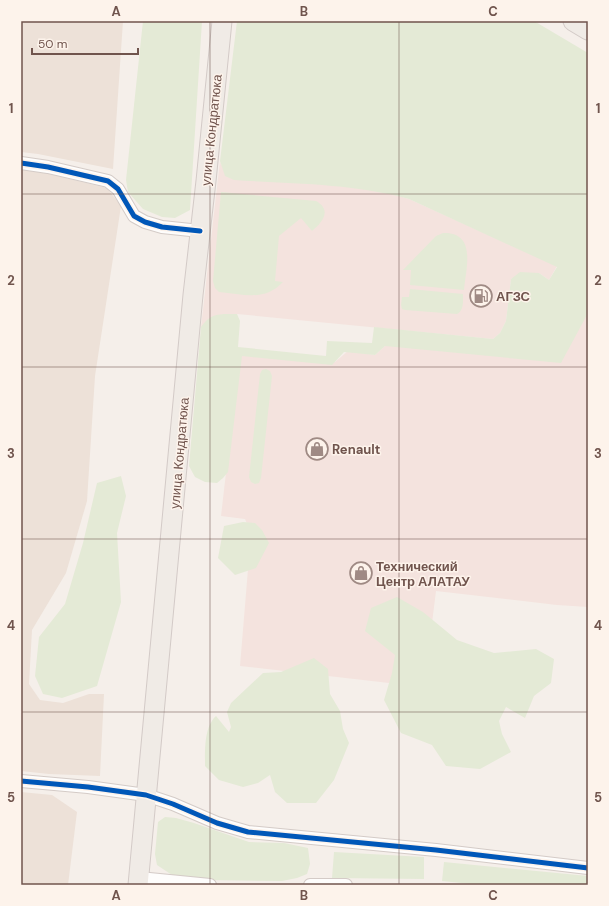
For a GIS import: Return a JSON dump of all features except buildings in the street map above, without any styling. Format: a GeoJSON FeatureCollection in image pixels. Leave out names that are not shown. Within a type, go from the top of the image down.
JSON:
{"type":"FeatureCollection","features":[{"type":"Feature","properties":{"kind":"main road","name":"улица Кондратюка"},"geometry":{"type":"LineString","coordinates":[[138,881],[192,295],[222,21]]}},
{"type":"Feature","properties":{"kind":"main road"},"geometry":{"type":"LineString","coordinates":[[573,21],[588,30]]}},
{"type":"Feature","properties":{"kind":"street"},"geometry":{"type":"LineString","coordinates":[[21,162],[108,181],[118,189],[134,216],[145,222],[162,227],[200,231]]}},
{"type":"Feature","properties":{"kind":"street"},"geometry":{"type":"LineString","coordinates":[[21,781],[88,787],[146,795],[173,804],[217,823],[248,832],[436,850],[588,868]]}},
{"type":"Feature","properties":{"kind":"street"},"geometry":{"type":"LineString","coordinates":[[138,881],[210,885]]}},
{"type":"Feature","properties":{"kind":"street"},"geometry":{"type":"LineString","coordinates":[[310,885],[346,885]]}},
{"type":"Feature","properties":{"kind":"shaded area"},"geometry":{"type":"Polygon","coordinates":[[[21,21],[123,21],[113,169],[21,152],[21,21]]]}},
{"type":"Feature","properties":{"kind":"shaded area"},"geometry":{"type":"Polygon","coordinates":[[[220,161],[221,165],[389,193],[409,199],[557,266],[549,280],[539,273],[511,279],[506,321],[500,333],[493,339],[237,314],[201,327],[220,161]]]}},
{"type":"Feature","properties":{"kind":"shaded area"},"geometry":{"type":"Polygon","coordinates":[[[21,169],[41,172],[107,188],[121,206],[95,376],[87,501],[66,573],[32,630],[29,684],[40,700],[63,703],[89,694],[104,694],[100,776],[49,774],[21,771],[21,169]]]}},
{"type":"Feature","properties":{"kind":"shaded area"},"geometry":{"type":"Polygon","coordinates":[[[588,310],[588,607],[557,605],[436,591],[424,687],[240,666],[251,533],[245,519],[221,516],[240,352],[335,362],[348,351],[375,355],[386,345],[557,361],[588,310]]]}},
{"type":"Feature","properties":{"kind":"shaded area"},"geometry":{"type":"Polygon","coordinates":[[[21,792],[52,795],[77,812],[68,885],[21,885],[21,792]]]}},
{"type":"Feature","properties":{"kind":"green space"},"geometry":{"type":"Polygon","coordinates":[[[143,21],[202,21],[190,210],[175,218],[162,217],[143,209],[128,192],[126,180],[143,21]]]}},
{"type":"Feature","properties":{"kind":"green space"},"geometry":{"type":"Polygon","coordinates":[[[237,21],[534,21],[588,53],[588,313],[561,363],[385,346],[375,355],[344,352],[332,365],[242,356],[228,472],[217,483],[205,482],[195,477],[189,466],[201,327],[213,316],[221,314],[237,314],[240,321],[238,347],[326,356],[327,341],[372,343],[374,327],[493,339],[500,333],[506,321],[511,279],[520,272],[539,273],[549,280],[557,267],[409,199],[344,187],[234,180],[225,176],[220,161],[237,21]]]}},
{"type":"Feature","properties":{"kind":"green space"},"geometry":{"type":"Polygon","coordinates":[[[221,192],[316,201],[324,208],[324,216],[320,224],[312,231],[301,218],[279,236],[275,281],[283,282],[276,288],[261,294],[245,295],[219,292],[215,288],[213,281],[221,192]]]}},
{"type":"Feature","properties":{"kind":"green space"},"geometry":{"type":"Polygon","coordinates":[[[443,233],[454,234],[461,238],[465,245],[467,262],[464,290],[410,285],[411,270],[403,270],[436,236],[443,233]]]}},
{"type":"Feature","properties":{"kind":"green space"},"geometry":{"type":"Polygon","coordinates":[[[410,289],[463,294],[461,311],[457,314],[402,309],[402,297],[409,297],[410,289]]]}},
{"type":"Feature","properties":{"kind":"green space"},"geometry":{"type":"Polygon","coordinates":[[[266,369],[270,371],[272,376],[261,478],[259,483],[255,484],[251,482],[249,477],[260,374],[262,370],[266,369]]]}},
{"type":"Feature","properties":{"kind":"green space"},"geometry":{"type":"Polygon","coordinates":[[[121,476],[126,496],[117,533],[121,602],[97,686],[62,698],[43,694],[35,676],[39,637],[65,604],[83,543],[97,483],[121,476]]]}},
{"type":"Feature","properties":{"kind":"green space"},"geometry":{"type":"Polygon","coordinates":[[[243,522],[255,523],[262,530],[269,543],[256,568],[235,575],[218,558],[224,526],[243,522]]]}},
{"type":"Feature","properties":{"kind":"green space"},"geometry":{"type":"Polygon","coordinates":[[[397,597],[423,612],[457,640],[494,653],[536,649],[554,659],[551,683],[534,696],[525,718],[506,707],[499,721],[502,734],[511,752],[480,769],[446,766],[432,745],[401,733],[384,700],[392,673],[395,655],[365,631],[371,608],[397,597]]]}},
{"type":"Feature","properties":{"kind":"green space"},"geometry":{"type":"Polygon","coordinates":[[[314,658],[328,669],[330,694],[340,711],[343,729],[349,743],[334,780],[316,803],[287,803],[275,792],[270,775],[258,783],[243,787],[219,780],[205,766],[207,732],[212,721],[216,716],[229,732],[231,727],[227,712],[231,703],[263,673],[281,672],[314,658]]]}},
{"type":"Feature","properties":{"kind":"green space"},"geometry":{"type":"Polygon","coordinates":[[[165,817],[176,818],[194,823],[249,842],[284,843],[308,848],[310,864],[307,874],[282,881],[207,880],[172,875],[157,865],[155,854],[158,822],[165,817]]]}},
{"type":"Feature","properties":{"kind":"green space"},"geometry":{"type":"Polygon","coordinates":[[[334,852],[424,857],[424,879],[332,878],[334,852]]]}},
{"type":"Feature","properties":{"kind":"green space"},"geometry":{"type":"Polygon","coordinates":[[[444,862],[588,876],[588,885],[481,885],[442,881],[444,862]]]}},
{"type":"Feature","properties":{"kind":"cycle path"},"geometry":{"type":"LineString","coordinates":[[21,163],[48,167],[108,181],[118,189],[134,216],[145,222],[162,227],[200,231]]}},
{"type":"Feature","properties":{"kind":"cycle path"},"geometry":{"type":"LineString","coordinates":[[21,781],[88,787],[146,795],[173,804],[217,823],[248,832],[436,850],[588,868]]}},
{"type":"Feature","properties":{"kind":"place","name":"АГЗС"},"geometry":{"type":"Point","coordinates":[481,296]}},
{"type":"Feature","properties":{"kind":"place","name":"Renault"},"geometry":{"type":"Point","coordinates":[317,449]}},
{"type":"Feature","properties":{"kind":"place","name":"Технический Центр АЛАТАУ"},"geometry":{"type":"Point","coordinates":[361,573]}}]}
